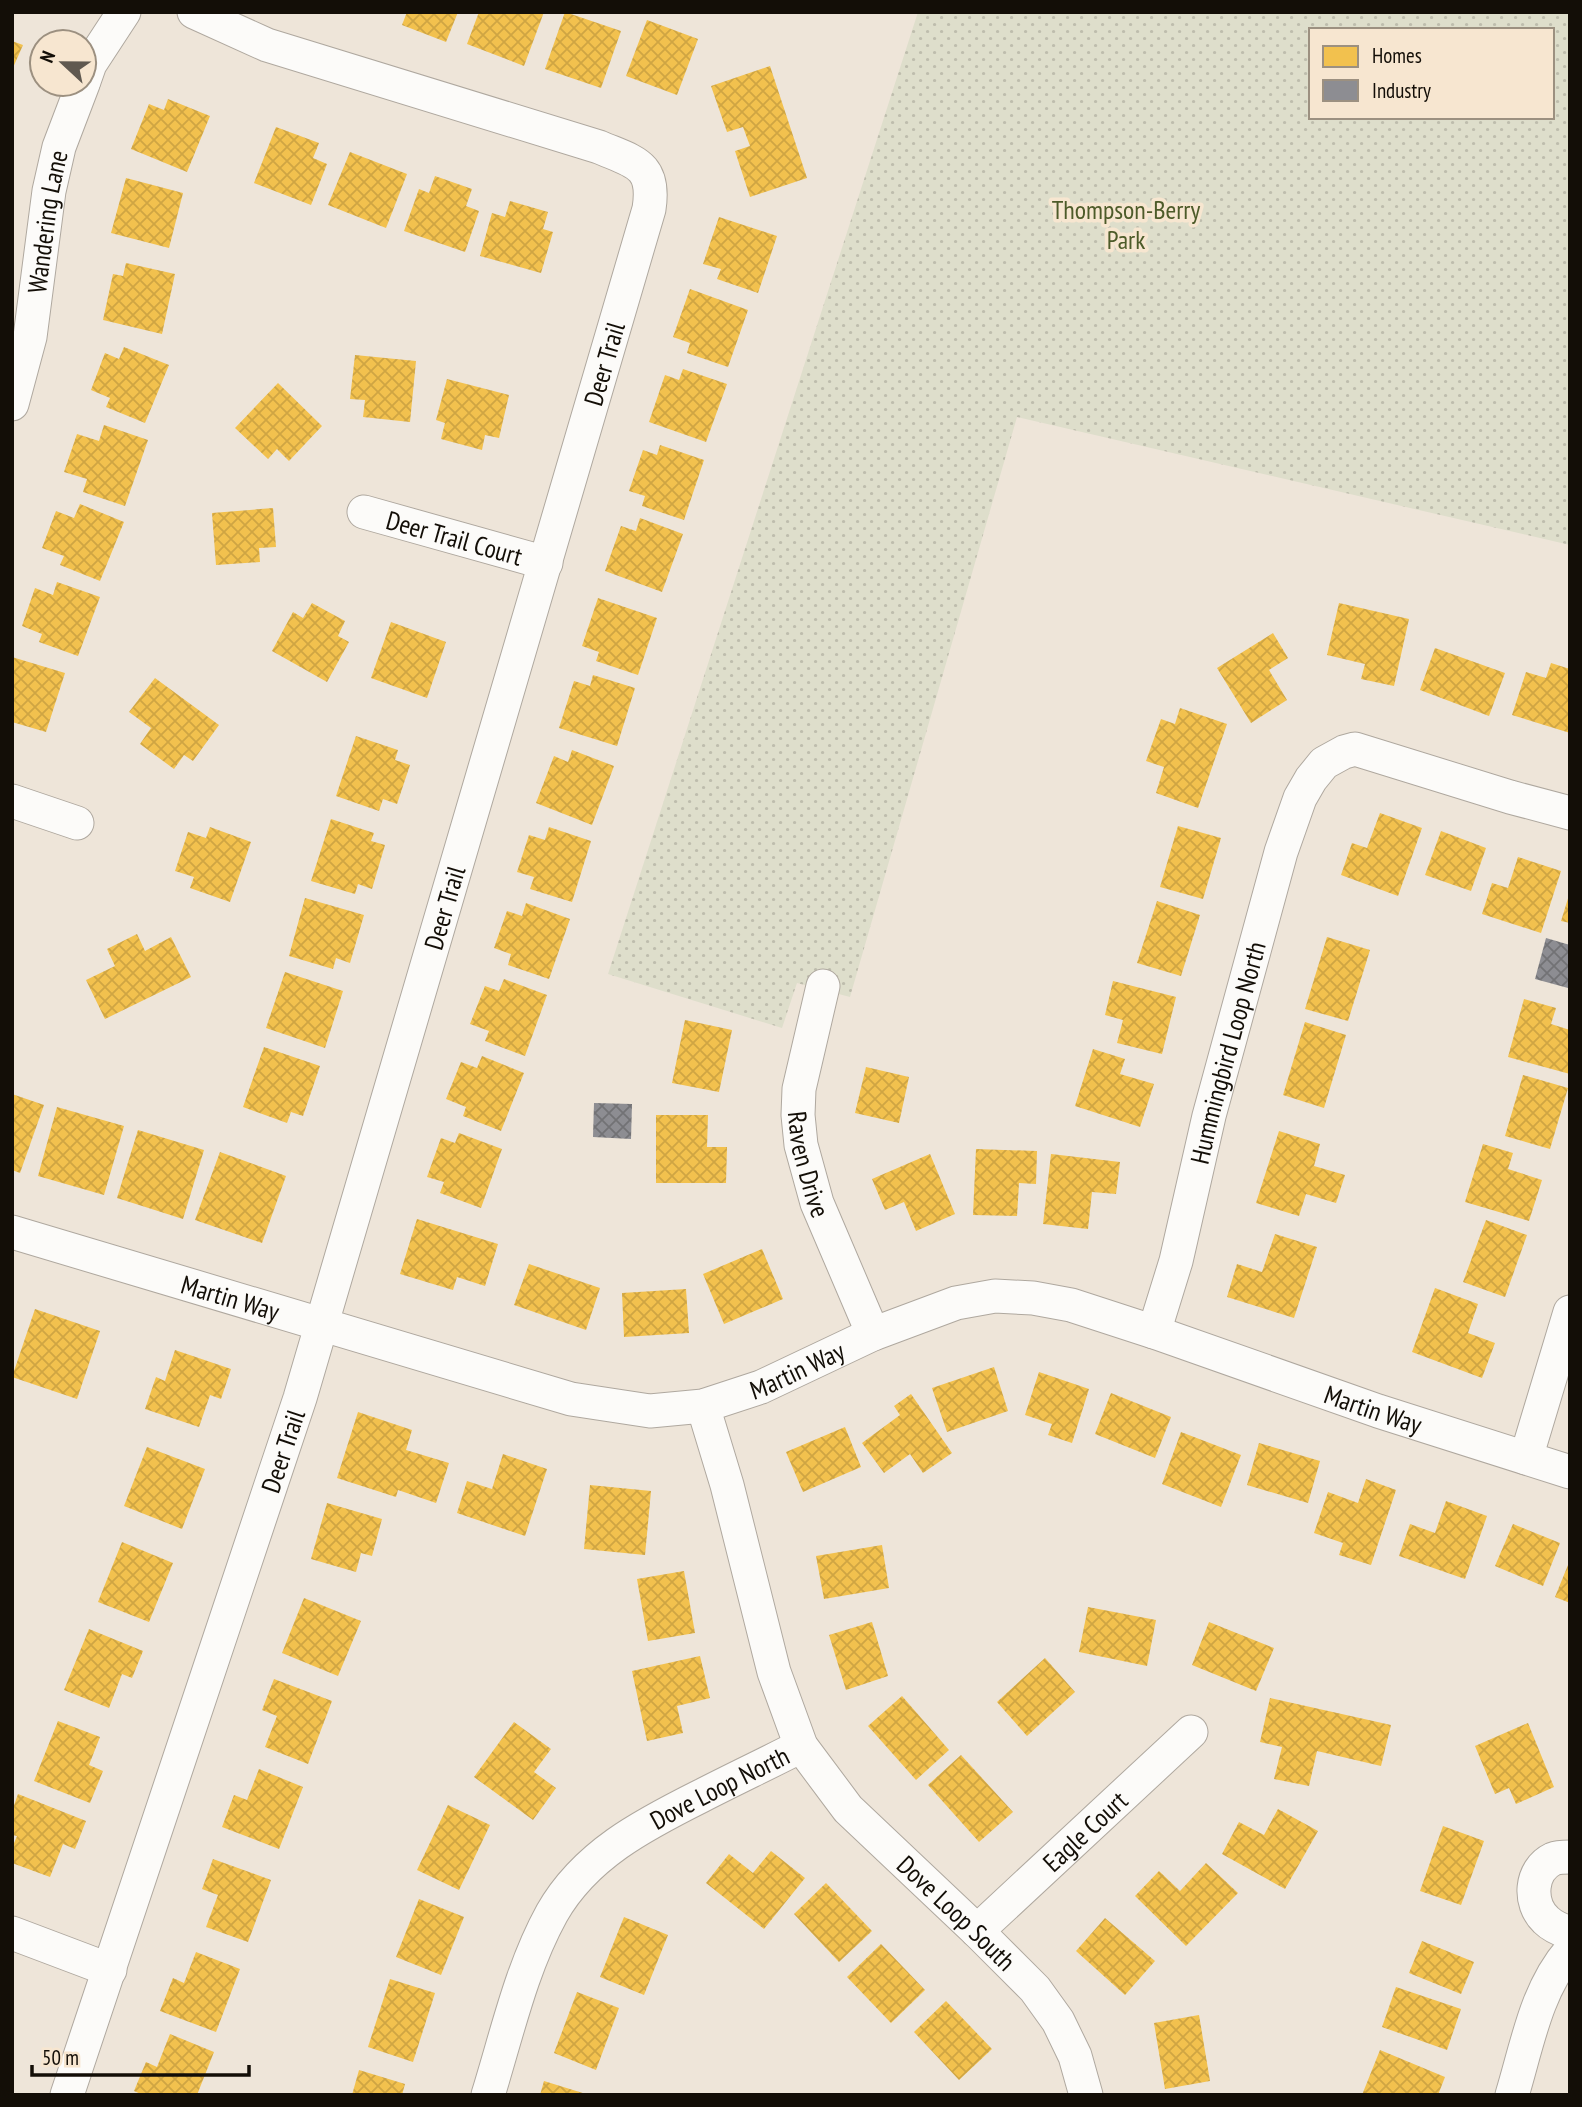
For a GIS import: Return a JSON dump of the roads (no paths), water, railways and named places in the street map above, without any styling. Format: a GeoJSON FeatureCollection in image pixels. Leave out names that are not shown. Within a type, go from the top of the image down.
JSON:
{"type":"FeatureCollection","features":[{"type":"Feature","properties":{"kind":"street","name":"Wandering Lane"},"geometry":{"type":"LineString","coordinates":[[98,52],[124,12]]}},
{"type":"Feature","properties":{"kind":"street","name":"Deer Trail"},"geometry":{"type":"LineString","coordinates":[[67,2095],[300,1398],[546,563],[649,209],[651,193],[649,177],[636,163],[599,147],[267,45],[194,12]]}},
{"type":"Feature","properties":{"kind":"street","name":"Wandering Lane"},"geometry":{"type":"LineString","coordinates":[[12,404],[30,337],[49,191],[59,147],[77,98]]}},
{"type":"Feature","properties":{"kind":"street","name":"Deer Trail Court"},"geometry":{"type":"LineString","coordinates":[[364,512],[546,563]]}},
{"type":"Feature","properties":{"kind":"street","name":"Hummingbird Loop North"},"geometry":{"type":"LineString","coordinates":[[1154,1332],[1177,1261],[1209,1116],[1281,852],[1300,797],[1311,779],[1324,764],[1355,749],[1570,813]]}},
{"type":"Feature","properties":{"kind":"street"},"geometry":{"type":"LineString","coordinates":[[12,801],[77,823]]}},
{"type":"Feature","properties":{"kind":"street","name":"Raven Drive"},"geometry":{"type":"LineString","coordinates":[[823,986],[799,1089],[797,1115],[801,1145],[817,1203],[873,1334]]}},
{"type":"Feature","properties":{"kind":"street","name":"Martin Way"},"geometry":{"type":"LineString","coordinates":[[12,1232],[571,1399],[650,1411],[703,1406],[761,1387],[873,1334],[956,1303],[995,1296],[1033,1298],[1070,1305],[1154,1332],[1378,1411],[1570,1472]]}},
{"type":"Feature","properties":{"kind":"street"},"geometry":{"type":"LineString","coordinates":[[1526,1458],[1570,1312]]}},
{"type":"Feature","properties":{"kind":"street","name":"Dove Loop North"},"geometry":{"type":"LineString","coordinates":[[488,2095],[533,1952],[553,1911],[580,1875],[611,1846],[647,1823],[801,1746],[774,1672],[727,1485],[703,1406]]}},
{"type":"Feature","properties":{"kind":"street","name":"Eagle Court"},"geometry":{"type":"LineString","coordinates":[[977,1931],[1192,1732]]}},
{"type":"Feature","properties":{"kind":"street","name":"Dove Loop South"},"geometry":{"type":"LineString","coordinates":[[801,1746],[848,1809],[1035,1990],[1058,2021],[1075,2056],[1086,2095]]}},
{"type":"Feature","properties":{"kind":"street"},"geometry":{"type":"LineString","coordinates":[[1570,1857],[1555,1858],[1542,1867],[1535,1881],[1534,1897],[1545,1920],[1570,1933]]}},
{"type":"Feature","properties":{"kind":"street"},"geometry":{"type":"LineString","coordinates":[[12,1933],[110,1970]]}},
{"type":"Feature","properties":{"kind":"street"},"geometry":{"type":"LineString","coordinates":[[1512,2095],[1551,1976],[1570,1951]]}},
{"type":"Feature","properties":{"kind":"park label","name":"Thompson-Berry Park"},"geometry":{"type":"Point","coordinates":[1126,224]}}]}
